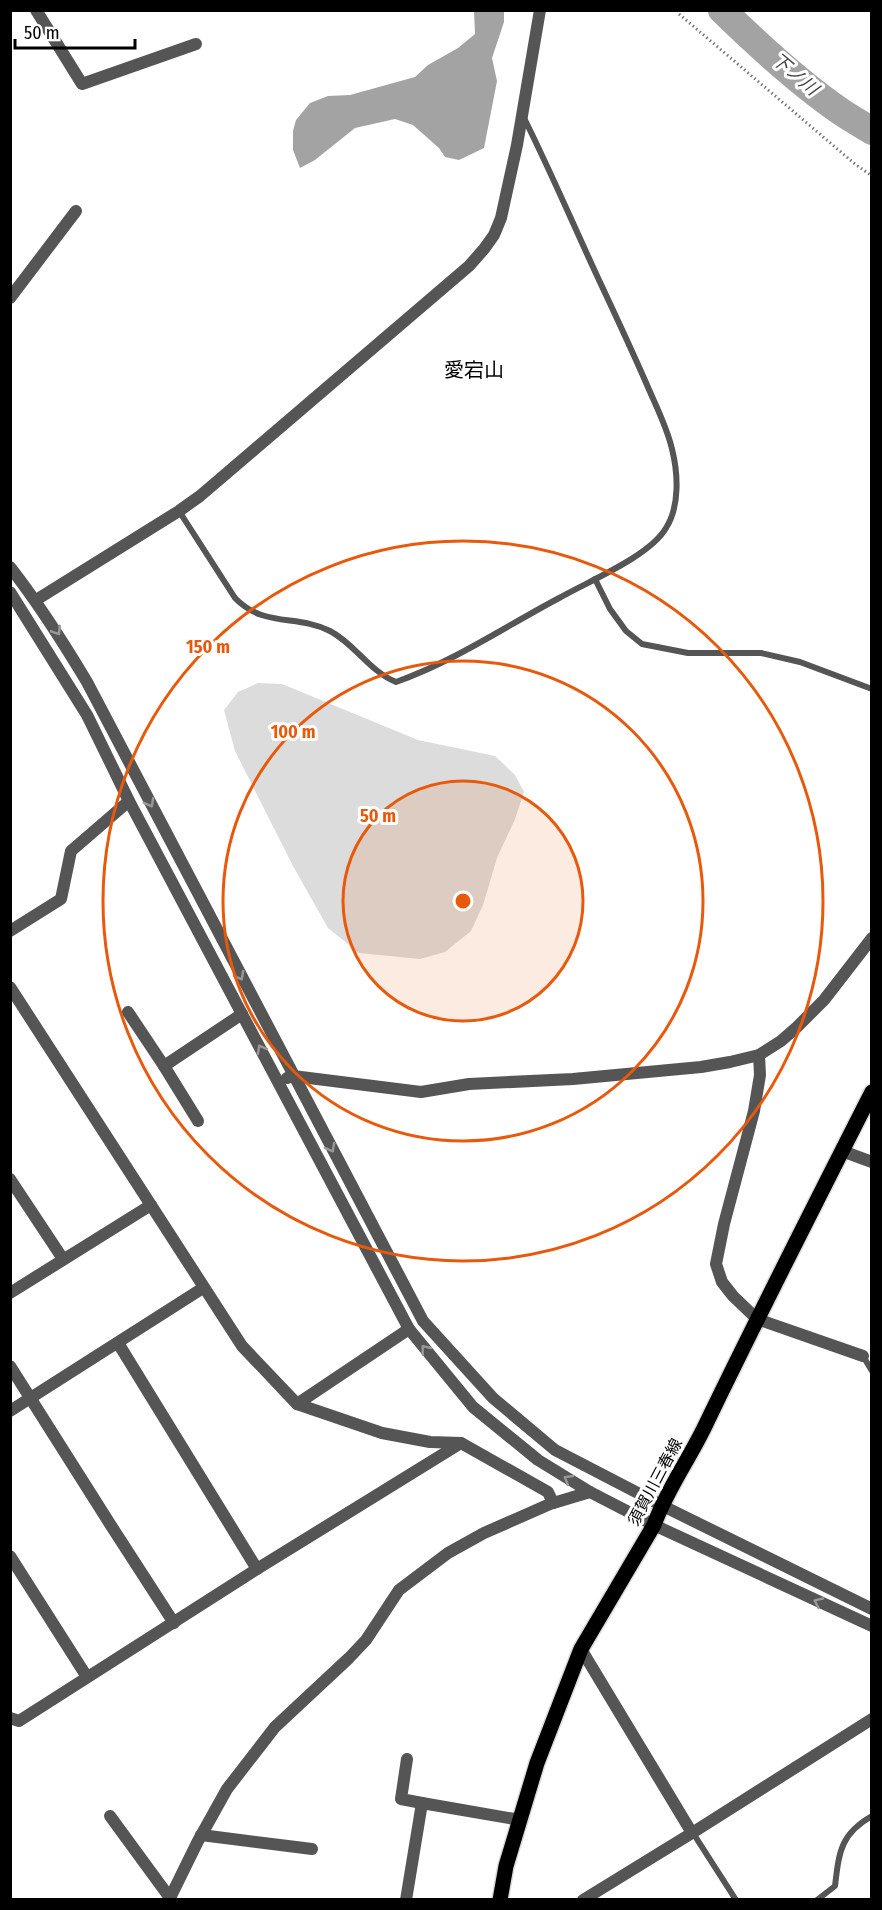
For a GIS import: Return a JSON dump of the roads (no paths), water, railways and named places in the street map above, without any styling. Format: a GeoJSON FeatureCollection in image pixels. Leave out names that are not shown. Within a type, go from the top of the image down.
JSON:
{"type":"FeatureCollection","features":[{"type":"Feature","properties":{"kind":"main road","name":"須賀川三春線"},"geometry":{"type":"LineString","coordinates":[[500,1899],[506,1866],[537,1763],[581,1649],[654,1525],[661,1505],[704,1428],[872,1092]]}},
{"type":"Feature","properties":{"kind":"street"},"geometry":{"type":"LineString","coordinates":[[36,10],[82,84],[196,44]]}},
{"type":"Feature","properties":{"kind":"street"},"geometry":{"type":"LineString","coordinates":[[36,600],[200,496],[469,266],[484,249],[494,235],[501,218],[517,146],[540,10]]}},
{"type":"Feature","properties":{"kind":"street"},"geometry":{"type":"LineString","coordinates":[[13,288],[76,211]]}},
{"type":"Feature","properties":{"kind":"street"},"geometry":{"type":"LineString","coordinates":[[10,567],[36,600],[87,682],[423,1321],[493,1398],[555,1449],[661,1505],[872,1609]]}},
{"type":"Feature","properties":{"kind":"street"},"geometry":{"type":"LineString","coordinates":[[10,592],[87,715],[129,801],[409,1329],[473,1407],[538,1460],[590,1492],[654,1525],[872,1626]]}},
{"type":"Feature","properties":{"kind":"street"},"geometry":{"type":"LineString","coordinates":[[10,931],[61,899],[71,851],[129,801]]}},
{"type":"Feature","properties":{"kind":"street"},"geometry":{"type":"LineString","coordinates":[[277,1080],[293,1076],[421,1092],[469,1084],[573,1079],[700,1067],[759,1055],[781,1041],[824,1000],[872,938]]}},
{"type":"Feature","properties":{"kind":"street"},"geometry":{"type":"LineString","coordinates":[[10,987],[242,1346],[297,1404],[382,1433],[430,1442],[461,1443],[548,1492],[554,1503]]}},
{"type":"Feature","properties":{"kind":"street"},"geometry":{"type":"LineString","coordinates":[[128,1012],[198,1121]]}},
{"type":"Feature","properties":{"kind":"street"},"geometry":{"type":"LineString","coordinates":[[164,1066],[242,1014]]}},
{"type":"Feature","properties":{"kind":"street"},"geometry":{"type":"LineString","coordinates":[[759,1055],[760,1075],[754,1111],[724,1224],[716,1264],[722,1282],[757,1318],[863,1356]]}},
{"type":"Feature","properties":{"kind":"street"},"geometry":{"type":"LineString","coordinates":[[842,1151],[872,1162]]}},
{"type":"Feature","properties":{"kind":"street"},"geometry":{"type":"LineString","coordinates":[[10,1179],[63,1259]]}},
{"type":"Feature","properties":{"kind":"street"},"geometry":{"type":"LineString","coordinates":[[10,1293],[151,1205]]}},
{"type":"Feature","properties":{"kind":"street"},"geometry":{"type":"LineString","coordinates":[[10,1411],[203,1288]]}},
{"type":"Feature","properties":{"kind":"street"},"geometry":{"type":"LineString","coordinates":[[297,1404],[409,1329]]}},
{"type":"Feature","properties":{"kind":"street"},"geometry":{"type":"LineString","coordinates":[[118,1343],[257,1569]]}},
{"type":"Feature","properties":{"kind":"street"},"geometry":{"type":"LineString","coordinates":[[10,1366],[174,1623]]}},
{"type":"Feature","properties":{"kind":"street"},"geometry":{"type":"LineString","coordinates":[[10,1718],[19,1721],[257,1569],[461,1443]]}},
{"type":"Feature","properties":{"kind":"street"},"geometry":{"type":"LineString","coordinates":[[110,1816],[169,1899],[227,1789],[275,1727],[366,1640],[399,1590],[457,1548],[484,1533],[554,1503],[590,1492]]}},
{"type":"Feature","properties":{"kind":"street"},"geometry":{"type":"LineString","coordinates":[[10,1556],[87,1677]]}},
{"type":"Feature","properties":{"kind":"street"},"geometry":{"type":"LineString","coordinates":[[581,1649],[692,1833]]}},
{"type":"Feature","properties":{"kind":"street"},"geometry":{"type":"LineString","coordinates":[[583,1899],[872,1719]]}},
{"type":"Feature","properties":{"kind":"street"},"geometry":{"type":"LineString","coordinates":[[407,1759],[400,1799],[520,1820]]}},
{"type":"Feature","properties":{"kind":"street"},"geometry":{"type":"LineString","coordinates":[[406,1899],[422,1803]]}},
{"type":"Feature","properties":{"kind":"street"},"geometry":{"type":"LineString","coordinates":[[201,1835],[312,1849]]}},
{"type":"Feature","properties":{"kind":"lane"},"geometry":{"type":"LineString","coordinates":[[179,511],[243,607],[262,616],[321,627],[333,633],[385,678],[396,682],[433,668],[595,579],[650,546],[666,529],[674,507],[676,493],[673,452],[660,415],[624,334],[522,115]]}},
{"type":"Feature","properties":{"kind":"lane"},"geometry":{"type":"LineString","coordinates":[[595,579],[610,609],[626,631],[642,644],[688,653],[761,653],[800,662],[872,689]]}},
{"type":"Feature","properties":{"kind":"lane"},"geometry":{"type":"LineString","coordinates":[[863,1356],[872,1371]]}},
{"type":"Feature","properties":{"kind":"lane"},"geometry":{"type":"LineString","coordinates":[[818,1899],[836,1886],[839,1852],[856,1825],[872,1816]]}},
{"type":"Feature","properties":{"kind":"lane"},"geometry":{"type":"LineString","coordinates":[[692,1833],[736,1899]]}},
{"type":"Feature","properties":{"kind":"waterway","name":"下ノ川"},"geometry":{"type":"LineString","coordinates":[[722,10],[809,88],[872,131]]}},
{"type":"Feature","properties":{"kind":"district","name":"愛宕山"},"geometry":{"type":"Point","coordinates":[474,370]}}]}
